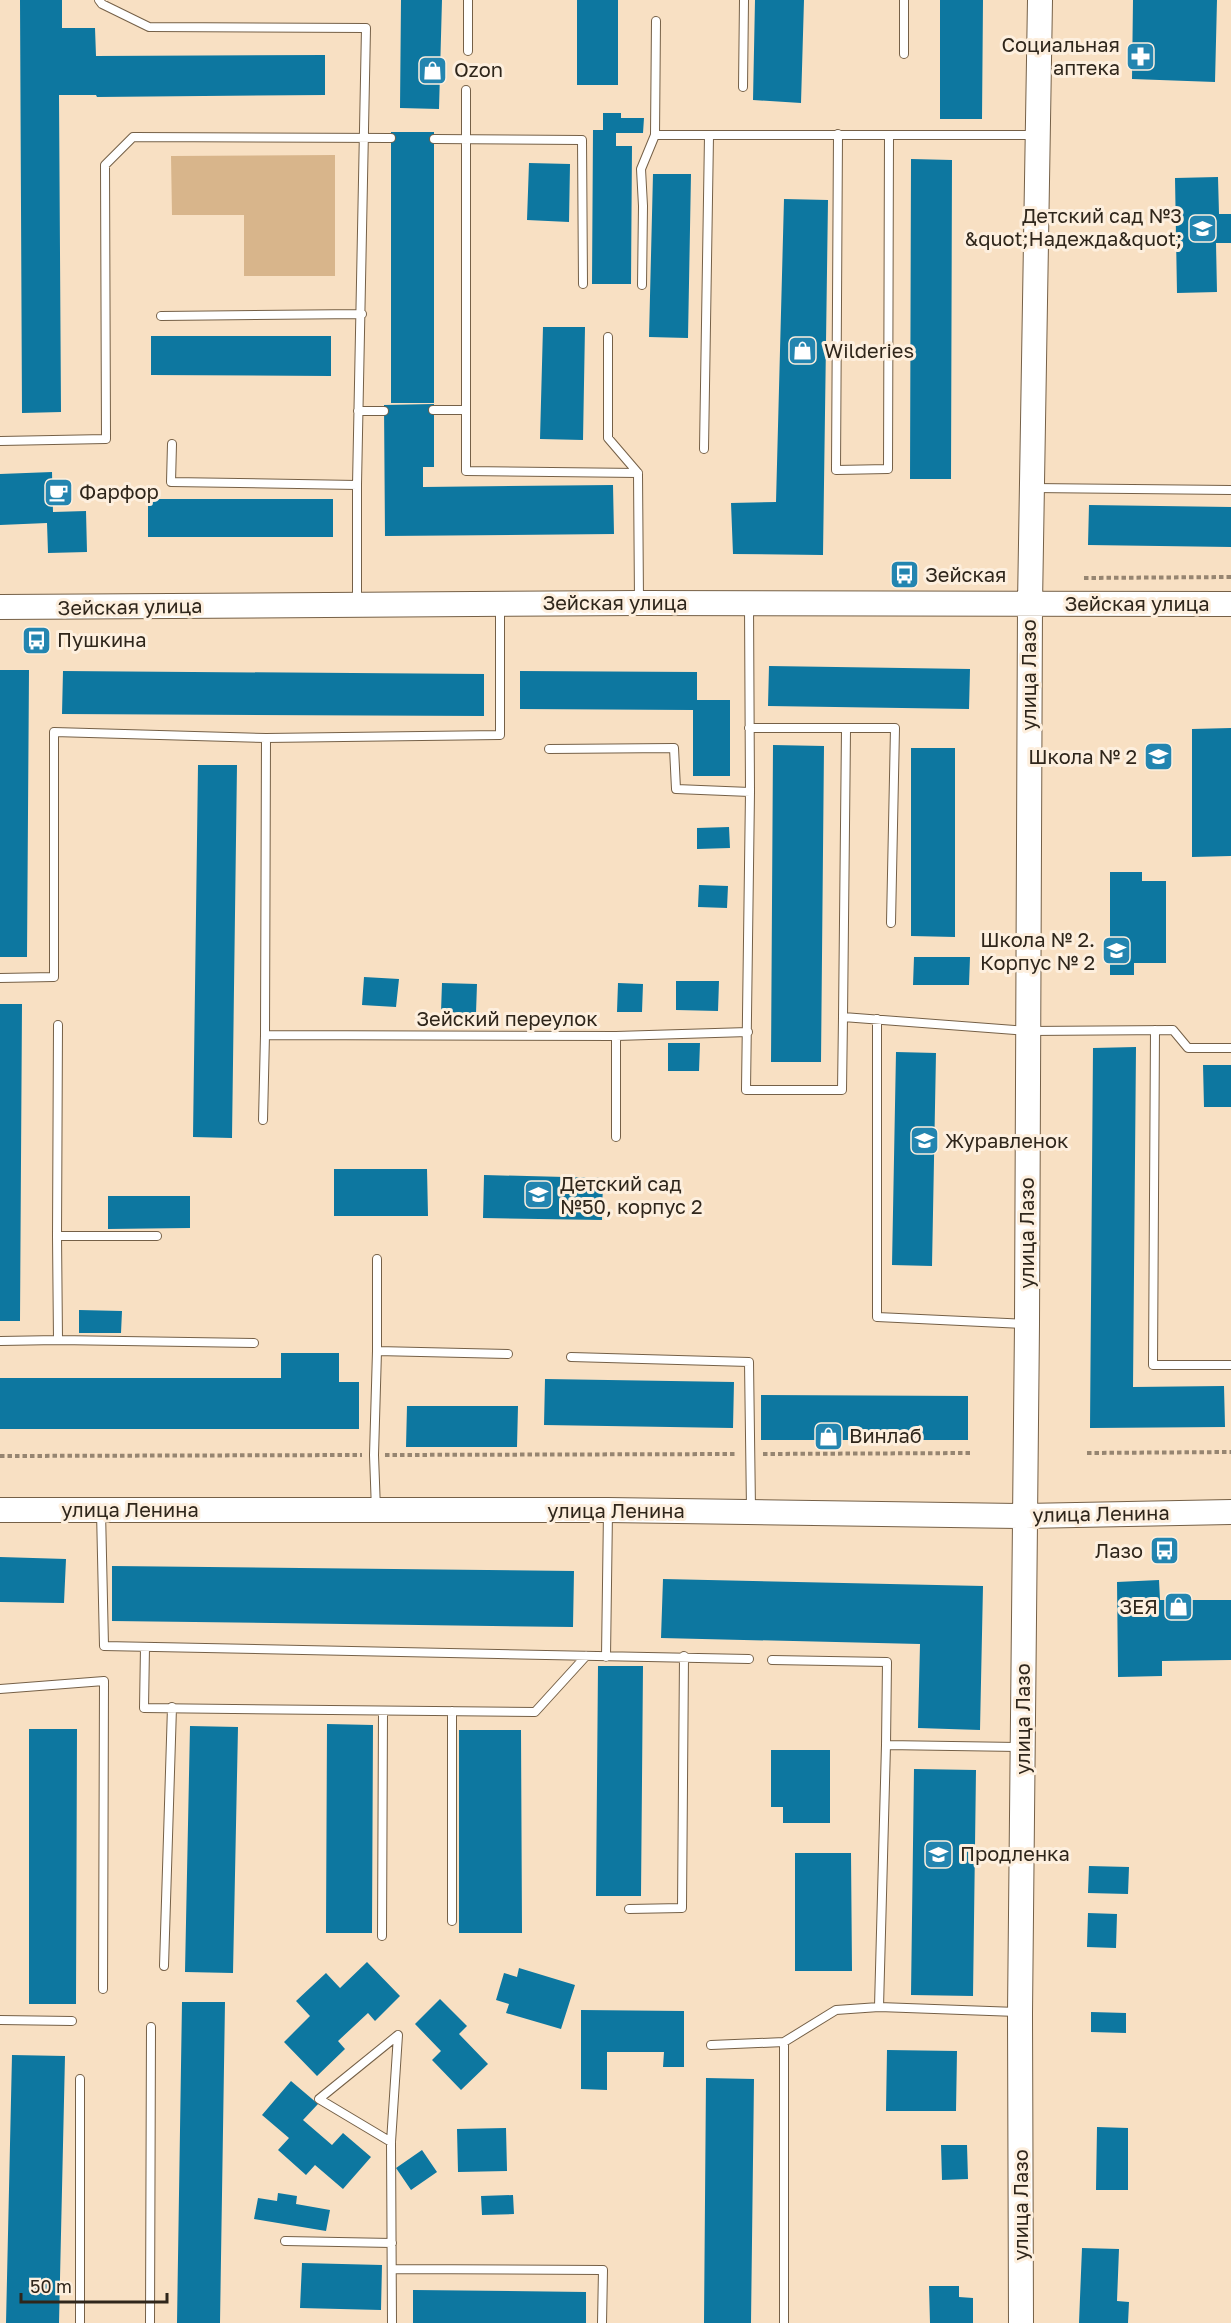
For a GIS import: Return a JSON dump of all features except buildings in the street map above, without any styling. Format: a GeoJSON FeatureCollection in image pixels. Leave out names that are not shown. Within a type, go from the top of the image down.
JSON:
{"type":"FeatureCollection","features":[{"type":"Feature","properties":{"kind":"main road","name":"улица Лазо"},"geometry":{"type":"LineString","coordinates":[[1022,2323],[1020,2013],[1027,1324],[1030,604],[1040,0]]}},
{"type":"Feature","properties":{"kind":"main road","name":"Зейская улица"},"geometry":{"type":"LineString","coordinates":[[0,607],[639,603],[1231,604]]}},
{"type":"Feature","properties":{"kind":"main road","name":"улица Ленина"},"geometry":{"type":"LineString","coordinates":[[0,1510],[608,1510],[1025,1516],[1231,1512]]}},
{"type":"Feature","properties":{"kind":"lane"},"geometry":{"type":"LineString","coordinates":[[99,0],[102,4],[149,27],[366,28],[362,314],[358,411],[357,605]]}},
{"type":"Feature","properties":{"kind":"lane"},"geometry":{"type":"LineString","coordinates":[[468,0],[468,51]]}},
{"type":"Feature","properties":{"kind":"lane"},"geometry":{"type":"LineString","coordinates":[[743,87],[744,0]]}},
{"type":"Feature","properties":{"kind":"lane"},"geometry":{"type":"LineString","coordinates":[[904,0],[904,54]]}},
{"type":"Feature","properties":{"kind":"lane"},"geometry":{"type":"LineString","coordinates":[[642,285],[641,169],[655,135],[656,21]]}},
{"type":"Feature","properties":{"kind":"lane"},"geometry":{"type":"LineString","coordinates":[[466,90],[466,471],[638,472]]}},
{"type":"Feature","properties":{"kind":"lane"},"geometry":{"type":"LineString","coordinates":[[655,135],[1038,135]]}},
{"type":"Feature","properties":{"kind":"lane"},"geometry":{"type":"LineString","coordinates":[[837,135],[836,470],[888,469],[889,135]]}},
{"type":"Feature","properties":{"kind":"lane"},"geometry":{"type":"LineString","coordinates":[[704,449],[709,136]]}},
{"type":"Feature","properties":{"kind":"lane"},"geometry":{"type":"LineString","coordinates":[[0,441],[106,439],[105,165],[133,137],[391,138]]}},
{"type":"Feature","properties":{"kind":"lane"},"geometry":{"type":"LineString","coordinates":[[434,139],[582,140],[583,284]]}},
{"type":"Feature","properties":{"kind":"lane"},"geometry":{"type":"LineString","coordinates":[[160,315],[362,314]]}},
{"type":"Feature","properties":{"kind":"lane"},"geometry":{"type":"LineString","coordinates":[[608,337],[608,438],[638,472],[639,603]]}},
{"type":"Feature","properties":{"kind":"lane"},"geometry":{"type":"LineString","coordinates":[[434,410],[466,410]]}},
{"type":"Feature","properties":{"kind":"lane"},"geometry":{"type":"LineString","coordinates":[[358,411],[384,411]]}},
{"type":"Feature","properties":{"kind":"lane"},"geometry":{"type":"LineString","coordinates":[[172,444],[171,482],[357,485]]}},
{"type":"Feature","properties":{"kind":"lane"},"geometry":{"type":"LineString","coordinates":[[1033,488],[1231,490]]}},
{"type":"Feature","properties":{"kind":"lane"},"geometry":{"type":"LineString","coordinates":[[749,603],[750,792],[746,1090],[842,1090],[846,730]]}},
{"type":"Feature","properties":{"kind":"lane"},"geometry":{"type":"LineString","coordinates":[[0,978],[54,977],[54,732],[266,738],[500,735],[500,604]]}},
{"type":"Feature","properties":{"kind":"lane"},"geometry":{"type":"LineString","coordinates":[[749,728],[846,730],[895,728],[891,923]]}},
{"type":"Feature","properties":{"kind":"lane"},"geometry":{"type":"LineString","coordinates":[[263,1120],[266,738]]}},
{"type":"Feature","properties":{"kind":"lane"},"geometry":{"type":"LineString","coordinates":[[549,749],[675,748],[676,789],[750,792]]}},
{"type":"Feature","properties":{"kind":"lane"},"geometry":{"type":"LineString","coordinates":[[843,1017],[1028,1031],[1173,1030],[1188,1048],[1231,1048]]}},
{"type":"Feature","properties":{"kind":"lane"},"geometry":{"type":"LineString","coordinates":[[877,1019],[877,1317],[1027,1324]]}},
{"type":"Feature","properties":{"kind":"lane"},"geometry":{"type":"LineString","coordinates":[[58,1025],[58,1340]]}},
{"type":"Feature","properties":{"kind":"lane"},"geometry":{"type":"LineString","coordinates":[[1155,1030],[1153,1365],[1231,1365]]}},
{"type":"Feature","properties":{"kind":"lane","name":"Зейский переулок"},"geometry":{"type":"LineString","coordinates":[[265,1035],[616,1036],[748,1032]]}},
{"type":"Feature","properties":{"kind":"lane"},"geometry":{"type":"LineString","coordinates":[[616,1036],[616,1137]]}},
{"type":"Feature","properties":{"kind":"lane"},"geometry":{"type":"LineString","coordinates":[[57,1236],[157,1236]]}},
{"type":"Feature","properties":{"kind":"lane"},"geometry":{"type":"LineString","coordinates":[[376,1510],[377,1258]]}},
{"type":"Feature","properties":{"kind":"lane"},"geometry":{"type":"LineString","coordinates":[[0,1341],[254,1343]]}},
{"type":"Feature","properties":{"kind":"lane"},"geometry":{"type":"LineString","coordinates":[[377,1351],[508,1354]]}},
{"type":"Feature","properties":{"kind":"lane"},"geometry":{"type":"LineString","coordinates":[[571,1357],[749,1362],[751,1512]]}},
{"type":"Feature","properties":{"kind":"lane"},"geometry":{"type":"LineString","coordinates":[[101,1510],[104,1646],[749,1659]]}},
{"type":"Feature","properties":{"kind":"lane"},"geometry":{"type":"LineString","coordinates":[[606,1657],[608,1510]]}},
{"type":"Feature","properties":{"kind":"lane"},"geometry":{"type":"LineString","coordinates":[[145,1647],[144,1708],[535,1712],[586,1656]]}},
{"type":"Feature","properties":{"kind":"lane"},"geometry":{"type":"LineString","coordinates":[[628,1909],[682,1908],[684,1656]]}},
{"type":"Feature","properties":{"kind":"lane"},"geometry":{"type":"LineString","coordinates":[[772,1660],[887,1662],[879,2007]]}},
{"type":"Feature","properties":{"kind":"lane"},"geometry":{"type":"LineString","coordinates":[[0,1689],[104,1681],[103,1989]]}},
{"type":"Feature","properties":{"kind":"lane"},"geometry":{"type":"LineString","coordinates":[[164,1966],[172,1707]]}},
{"type":"Feature","properties":{"kind":"lane"},"geometry":{"type":"LineString","coordinates":[[382,1936],[383,1711]]}},
{"type":"Feature","properties":{"kind":"lane"},"geometry":{"type":"LineString","coordinates":[[452,1712],[452,1921]]}},
{"type":"Feature","properties":{"kind":"lane"},"geometry":{"type":"LineString","coordinates":[[886,1745],[1023,1747]]}},
{"type":"Feature","properties":{"kind":"lane"},"geometry":{"type":"LineString","coordinates":[[711,2045],[784,2042],[836,2010],[879,2007],[1020,2013]]}},
{"type":"Feature","properties":{"kind":"lane"},"geometry":{"type":"LineString","coordinates":[[0,2020],[72,2021]]}},
{"type":"Feature","properties":{"kind":"lane"},"geometry":{"type":"LineString","coordinates":[[150,2323],[151,2027]]}},
{"type":"Feature","properties":{"kind":"lane"},"geometry":{"type":"LineString","coordinates":[[391,2142],[319,2099],[398,2035],[391,2142],[392,2323]]}},
{"type":"Feature","properties":{"kind":"lane"},"geometry":{"type":"LineString","coordinates":[[784,2042],[784,2323]]}},
{"type":"Feature","properties":{"kind":"lane"},"geometry":{"type":"LineString","coordinates":[[80,2079],[80,2323]]}},
{"type":"Feature","properties":{"kind":"lane"},"geometry":{"type":"LineString","coordinates":[[285,2241],[392,2243]]}},
{"type":"Feature","properties":{"kind":"lane"},"geometry":{"type":"LineString","coordinates":[[393,2269],[603,2270],[602,2323]]}},
{"type":"Feature","properties":{"kind":"path"},"geometry":{"type":"LineString","coordinates":[[1084,578],[1231,577]]}},
{"type":"Feature","properties":{"kind":"path"},"geometry":{"type":"LineString","coordinates":[[1087,1453],[1231,1452]]}},
{"type":"Feature","properties":{"kind":"path"},"geometry":{"type":"LineString","coordinates":[[0,1456],[971,1454]]}},
{"type":"Feature","properties":{"kind":"shaded area"},"geometry":{"type":"Polygon","coordinates":[[[335,155],[335,276],[244,276],[244,215],[172,215],[171,156],[335,155]]]}},
{"type":"Feature","properties":{"kind":"place","name":"Социальная аптека"},"geometry":{"type":"Point","coordinates":[1141,56]}},
{"type":"Feature","properties":{"kind":"place","name":"Ozon"},"geometry":{"type":"Point","coordinates":[433,70]}},
{"type":"Feature","properties":{"kind":"place","name":"Детский сад №3 &quot;Надежда&quot;"},"geometry":{"type":"Point","coordinates":[1203,228]}},
{"type":"Feature","properties":{"kind":"place","name":"Wilderies"},"geometry":{"type":"Point","coordinates":[803,351]}},
{"type":"Feature","properties":{"kind":"place","name":"Фарфор"},"geometry":{"type":"Point","coordinates":[58,492]}},
{"type":"Feature","properties":{"kind":"place","name":"Зейская"},"geometry":{"type":"Point","coordinates":[904,575]}},
{"type":"Feature","properties":{"kind":"place","name":"Пушкина"},"geometry":{"type":"Point","coordinates":[36,640]}},
{"type":"Feature","properties":{"kind":"place","name":"Школа № 2"},"geometry":{"type":"Point","coordinates":[1158,757]}},
{"type":"Feature","properties":{"kind":"place","name":"Школа № 2. Корпус № 2"},"geometry":{"type":"Point","coordinates":[1116,951]}},
{"type":"Feature","properties":{"kind":"place","name":"Журавленок"},"geometry":{"type":"Point","coordinates":[924,1141]}},
{"type":"Feature","properties":{"kind":"place","name":"Детский сад №50, корпус 2"},"geometry":{"type":"Point","coordinates":[539,1195]}},
{"type":"Feature","properties":{"kind":"place","name":"Винлаб"},"geometry":{"type":"Point","coordinates":[828,1436]}},
{"type":"Feature","properties":{"kind":"place","name":"Лазо"},"geometry":{"type":"Point","coordinates":[1164,1551]}},
{"type":"Feature","properties":{"kind":"place","name":"ЗЕЯ"},"geometry":{"type":"Point","coordinates":[1179,1607]}},
{"type":"Feature","properties":{"kind":"place","name":"Продленка"},"geometry":{"type":"Point","coordinates":[939,1854]}}]}
